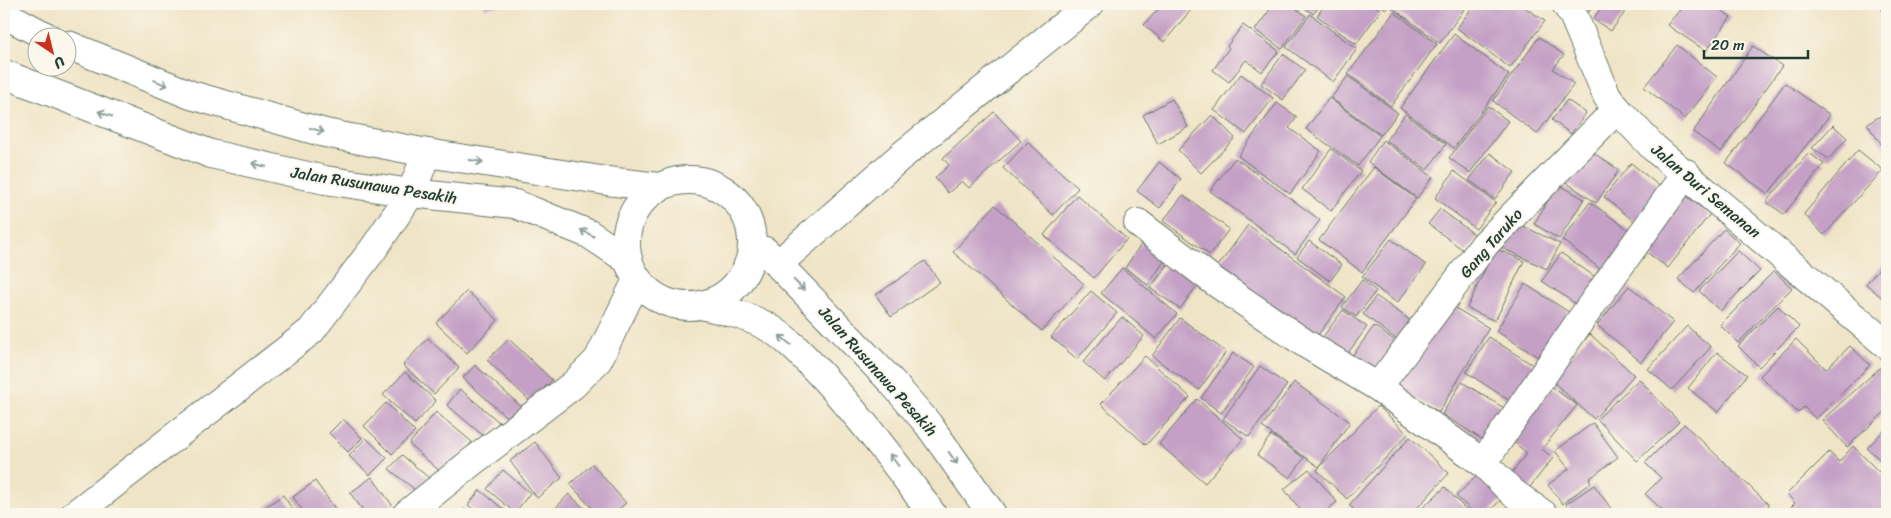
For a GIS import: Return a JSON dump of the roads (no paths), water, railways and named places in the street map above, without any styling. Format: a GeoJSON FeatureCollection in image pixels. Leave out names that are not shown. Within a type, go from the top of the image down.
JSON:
{"type":"FeatureCollection","features":[{"type":"Feature","properties":{"kind":"street"},"geometry":{"type":"LineString","coordinates":[[8,4],[4,15],[29,28]]}},
{"type":"Feature","properties":{"kind":"street"},"geometry":{"type":"LineString","coordinates":[[778,264],[900,157],[1090,4]]}},
{"type":"Feature","properties":{"kind":"street","name":"Jalan Duri Semanan"},"geometry":{"type":"LineString","coordinates":[[1566,4],[1574,17],[1607,96],[1617,109],[1654,148],[1686,173],[1887,345]]}},
{"type":"Feature","properties":{"kind":"street"},"geometry":{"type":"LineString","coordinates":[[78,50],[191,95],[325,133],[427,153],[607,181],[659,187]]}},
{"type":"Feature","properties":{"kind":"street","name":"Jalan Rusunawa Pesakih"},"geometry":{"type":"LineString","coordinates":[[4,74],[211,154],[325,180],[410,193],[515,204],[590,234],[633,270]]}},
{"type":"Feature","properties":{"kind":"street","name":"Gang Taruko"},"geometry":{"type":"LineString","coordinates":[[1378,388],[1486,244],[1617,109]]}},
{"type":"Feature","properties":{"kind":"street"},"geometry":{"type":"LineString","coordinates":[[75,514],[311,331],[374,248],[410,193],[427,153]]}},
{"type":"Feature","properties":{"kind":"street"},"geometry":{"type":"LineString","coordinates":[[1483,463],[1580,321],[1686,173]]}},
{"type":"Feature","properties":{"kind":"street"},"geometry":{"type":"LineString","coordinates":[[701,305],[718,299],[738,284],[750,262],[752,237],[748,220],[740,205],[727,192],[712,183],[694,179],[676,181],[659,187],[646,196],[636,208],[629,222],[626,237],[633,270],[650,293],[666,302],[683,306],[701,305],[740,314],[768,327],[802,354],[846,402],[889,454],[932,514]]}},
{"type":"Feature","properties":{"kind":"street"},"geometry":{"type":"LineString","coordinates":[[1138,223],[1215,282],[1306,344],[1378,388],[1483,463],[1532,511]]}},
{"type":"Feature","properties":{"kind":"street","name":"Jalan Rusunawa Pesakih"},"geometry":{"type":"LineString","coordinates":[[752,237],[891,381],[928,424],[992,514]]}},
{"type":"Feature","properties":{"kind":"street"},"geometry":{"type":"LineString","coordinates":[[407,514],[573,385],[598,360],[633,270]]}}]}
